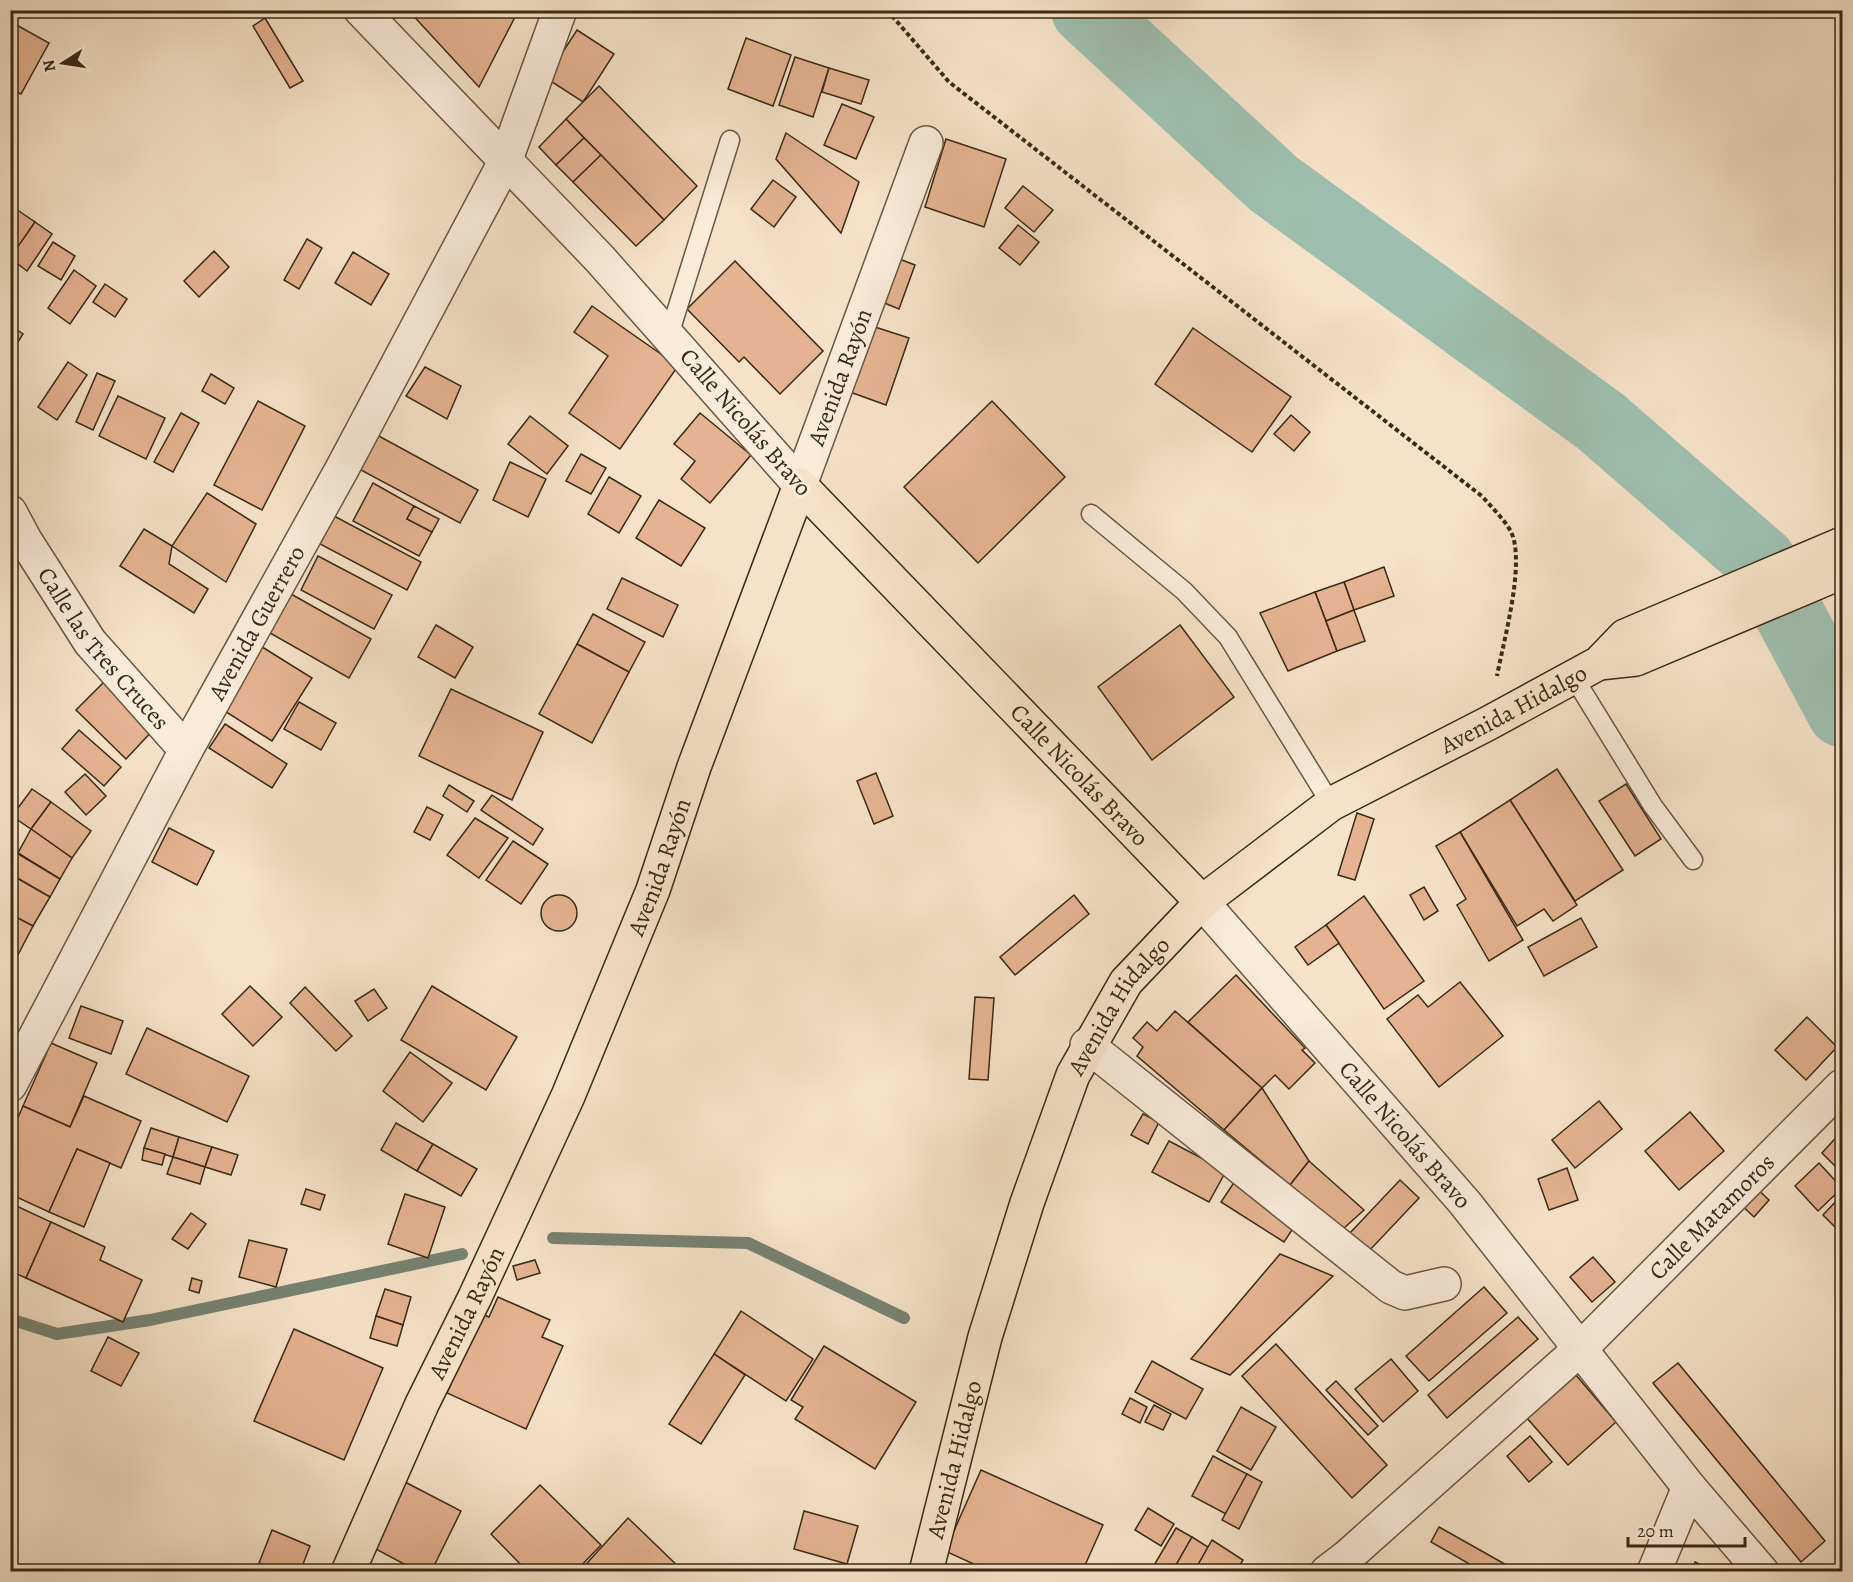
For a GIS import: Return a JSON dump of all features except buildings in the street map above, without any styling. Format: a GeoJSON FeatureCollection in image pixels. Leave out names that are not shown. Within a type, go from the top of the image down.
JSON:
{"type":"FeatureCollection","features":[{"type":"Feature","properties":{"kind":"main road","name":"Calle Nicolás Bravo"},"geometry":{"type":"LineString","coordinates":[[800,485],[1202,902]]}},
{"type":"Feature","properties":{"kind":"main road","name":"Avenida Rayón"},"geometry":{"type":"LineString","coordinates":[[348,1572],[422,1404],[510,1222],[577,1074],[653,890],[694,767],[800,485]]}},
{"type":"Feature","properties":{"kind":"main road","name":"Avenida Hidalgo"},"geometry":{"type":"LineString","coordinates":[[926,1572],[986,1337],[1027,1203],[1073,1075],[1087,1045],[1126,982],[1202,902],[1331,804],[1487,724],[1586,669],[1842,544]]}},
{"type":"Feature","properties":{"kind":"main road","name":"Avenida Hidalgo"},"geometry":{"type":"LineString","coordinates":[[1630,648],[1842,572]]}},
{"type":"Feature","properties":{"kind":"street","name":"Calle Nicolás Bravo"},"geometry":{"type":"LineString","coordinates":[[361,10],[600,259],[800,485]]}},
{"type":"Feature","properties":{"kind":"street","name":"Avenida Guerrero"},"geometry":{"type":"LineString","coordinates":[[10,1085],[186,750],[342,469],[505,162],[560,10]]}},
{"type":"Feature","properties":{"kind":"street","name":"Avenida Rayón"},"geometry":{"type":"LineString","coordinates":[[800,485],[926,143]]}},
{"type":"Feature","properties":{"kind":"street","name":"Calle las Tres Cruces"},"geometry":{"type":"LineString","coordinates":[[10,512],[25,540],[90,642],[186,750]]}},
{"type":"Feature","properties":{"kind":"street","name":"Calle Nicolás Bravo"},"geometry":{"type":"LineString","coordinates":[[1202,902],[1465,1203],[1689,1487],[1762,1572]]}},
{"type":"Feature","properties":{"kind":"street"},"geometry":{"type":"LineString","coordinates":[[1087,1045],[1391,1287],[1405,1293],[1444,1284]]}},
{"type":"Feature","properties":{"kind":"street","name":"Calle Matamoros"},"geometry":{"type":"LineString","coordinates":[[1328,1572],[1580,1348],[1842,1086]]}},
{"type":"Feature","properties":{"kind":"street"},"geometry":{"type":"LineString","coordinates":[[1654,1572],[1689,1487]]}},
{"type":"Feature","properties":{"kind":"lane"},"geometry":{"type":"LineString","coordinates":[[669,335],[730,140]]}},
{"type":"Feature","properties":{"kind":"lane"},"geometry":{"type":"LineString","coordinates":[[1091,514],[1184,591],[1228,637],[1331,804]]}},
{"type":"Feature","properties":{"kind":"lane"},"geometry":{"type":"LineString","coordinates":[[1586,669],[1653,806],[1693,860]]}},
{"type":"Feature","properties":{"kind":"path"},"geometry":{"type":"LineString","coordinates":[[887,10],[949,82],[1483,497],[1511,531],[1516,562],[1512,601],[1487,724]]}},
{"type":"Feature","properties":{"kind":"waterway"},"geometry":{"type":"LineString","coordinates":[[1086,10],[1274,184],[1600,421],[1761,561],[1842,712]]}},
{"type":"Feature","properties":{"kind":"waterway"},"geometry":{"type":"LineString","coordinates":[[553,1238],[748,1243],[904,1318]]}},
{"type":"Feature","properties":{"kind":"waterway"},"geometry":{"type":"LineString","coordinates":[[10,1319],[57,1334],[150,1320],[462,1254]]}}]}
